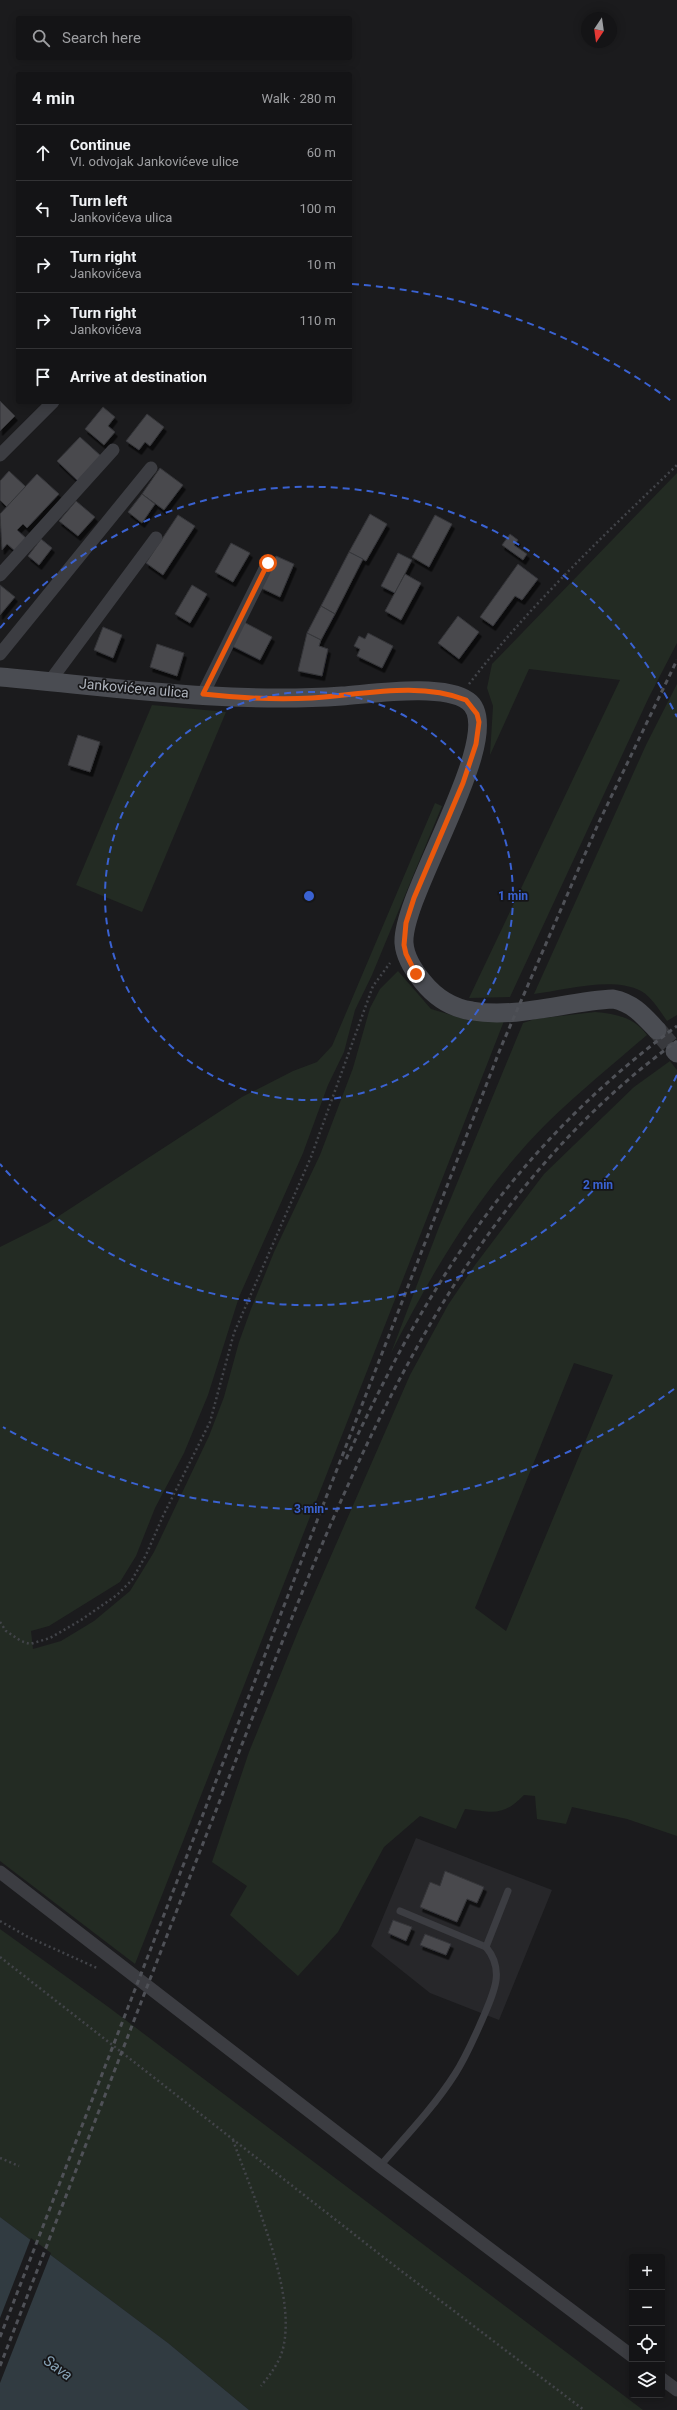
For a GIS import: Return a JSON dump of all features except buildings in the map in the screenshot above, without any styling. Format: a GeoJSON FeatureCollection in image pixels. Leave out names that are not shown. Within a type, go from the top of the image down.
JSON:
{"type":"FeatureCollection","features":[{"type":"Feature","properties":{"kind":"main road","name":"Jankovićeva ulica"},"geometry":{"type":"LineString","coordinates":[[0,677],[249,698],[310,698],[426,691],[459,697]]}},
{"type":"Feature","properties":{"kind":"main road"},"geometry":{"type":"LineString","coordinates":[[459,697],[469,702],[477,714],[479,726],[476,744],[463,783],[409,911],[404,945],[406,954],[416,974],[440,999],[460,1009],[497,1013],[613,999],[626,1001],[637,1008],[657,1030]]}},
{"type":"Feature","properties":{"kind":"street"},"geometry":{"type":"LineString","coordinates":[[0,455],[51,404]]}},
{"type":"Feature","properties":{"kind":"street"},"geometry":{"type":"LineString","coordinates":[[0,575],[113,450]]}},
{"type":"Feature","properties":{"kind":"street"},"geometry":{"type":"LineString","coordinates":[[0,654],[151,468]]}},
{"type":"Feature","properties":{"kind":"street"},"geometry":{"type":"LineString","coordinates":[[50,681],[156,538]]}},
{"type":"Feature","properties":{"kind":"street"},"geometry":{"type":"LineString","coordinates":[[203,694],[268,563]]}},
{"type":"Feature","properties":{"kind":"street"},"geometry":{"type":"LineString","coordinates":[[0,1872],[380,2166],[629,2354]]}},
{"type":"Feature","properties":{"kind":"street"},"geometry":{"type":"LineString","coordinates":[[665,2381],[677,2390]]}},
{"type":"Feature","properties":{"kind":"lane"},"geometry":{"type":"LineString","coordinates":[[486,1947],[508,1891]]}},
{"type":"Feature","properties":{"kind":"lane"},"geometry":{"type":"LineString","coordinates":[[380,2166],[436,2100],[467,2053],[496,1982],[496,1962],[494,1956],[486,1947],[400,1911]]}},
{"type":"Feature","properties":{"kind":"path"},"geometry":{"type":"LineString","coordinates":[[459,697],[490,658],[551,589],[601,537],[677,465]]}},
{"type":"Feature","properties":{"kind":"path"},"geometry":{"type":"LineString","coordinates":[[0,1622],[6,1631],[20,1641],[30,1644],[50,1638],[82,1620],[117,1595],[132,1580],[146,1556],[163,1516],[210,1422],[234,1332],[311,1157],[373,986],[404,945]]}},
{"type":"Feature","properties":{"kind":"path"},"geometry":{"type":"LineString","coordinates":[[0,1921],[28,1937],[100,1969]]}},
{"type":"Feature","properties":{"kind":"path"},"geometry":{"type":"LineString","coordinates":[[0,1957],[584,2410]]}},
{"type":"Feature","properties":{"kind":"path"},"geometry":{"type":"LineString","coordinates":[[233,2139],[279,2270],[286,2325],[281,2354],[274,2369],[261,2386]]}},
{"type":"Feature","properties":{"kind":"path"},"geometry":{"type":"LineString","coordinates":[[0,2158],[19,2166]]}},
{"type":"Feature","properties":{"kind":"shaded area"},"geometry":{"type":"Polygon","coordinates":[[[677,473],[677,643],[649,697],[510,997],[469,998],[620,680],[529,669],[490,755],[493,706],[487,688],[492,664],[677,473]]]}},
{"type":"Feature","properties":{"kind":"shaded area"},"geometry":{"type":"Polygon","coordinates":[[[677,684],[677,1015],[667,1021],[656,1004],[641,991],[630,987],[617,985],[588,985],[534,994],[646,745],[677,684]]]}},
{"type":"Feature","properties":{"kind":"shaded area"},"geometry":{"type":"Polygon","coordinates":[[[152,705],[226,712],[142,912],[76,885],[152,705]]]}},
{"type":"Feature","properties":{"kind":"shaded area"},"geometry":{"type":"Polygon","coordinates":[[[435,803],[442,806],[372,975],[355,1010],[344,1052],[328,1085],[303,1153],[239,1297],[208,1395],[184,1453],[155,1508],[136,1556],[120,1582],[49,1626],[31,1631],[33,1649],[61,1641],[94,1621],[130,1591],[154,1552],[209,1436],[224,1397],[239,1342],[251,1309],[274,1252],[320,1155],[353,1068],[370,1008],[380,989],[398,971],[431,1009],[468,1020],[504,1021],[135,1964],[0,1861],[0,1247],[48,1223],[242,1097],[293,1071],[317,1062],[332,1046],[435,803]]]}},
{"type":"Feature","properties":{"kind":"shaded area"},"geometry":{"type":"Polygon","coordinates":[[[595,1012],[617,1015],[630,1020],[647,1035],[547,1123],[523,1148],[501,1175],[480,1203],[441,1261],[391,1353],[439,1227],[523,1023],[535,1019],[595,1012]]]}},
{"type":"Feature","properties":{"kind":"shaded area"},"geometry":{"type":"Polygon","coordinates":[[[670,1061],[677,1070],[677,1836],[627,1819],[572,1807],[566,1824],[537,1819],[535,1796],[524,1795],[510,1807],[503,1810],[490,1812],[465,1809],[456,1829],[420,1816],[384,1847],[338,1932],[298,1976],[230,1915],[247,1886],[212,1862],[249,1752],[299,1629],[410,1375],[448,1305],[475,1265],[544,1174],[634,1087],[670,1061]],[[574,1363],[475,1608],[506,1631],[613,1375],[574,1363]]]}},
{"type":"Feature","properties":{"kind":"shaded area"},"geometry":{"type":"Polygon","coordinates":[[[416,1838],[552,1890],[499,2020],[430,1993],[371,1946],[416,1838]]]}},
{"type":"Feature","properties":{"kind":"shaded area"},"geometry":{"type":"Polygon","coordinates":[[[0,1929],[107,2006],[643,2410],[249,2410],[168,2343],[0,2217],[0,1929]]]}},
{"type":"Feature","properties":{"kind":"water","name":"Sava"},"geometry":{"type":"Polygon","coordinates":[[[0,2217],[168,2343],[249,2410],[0,2410],[0,2217]]]}},
{"type":"Feature","properties":{"kind":"pier"},"geometry":{"type":"Polygon","coordinates":[[[31,2238],[51,2253],[0,2383],[0,2318],[31,2238]]]}},
{"type":"Feature","properties":{"kind":"tunnel"},"geometry":{"type":"LineString","coordinates":[[657,1030],[675,1051]]}},
{"type":"Feature","properties":{"kind":"railway"},"geometry":{"type":"LineString","coordinates":[[0,2337],[501,1047],[599,822],[677,660]]}},
{"type":"Feature","properties":{"kind":"railway"},"geometry":{"type":"LineString","coordinates":[[346,1459],[409,1334],[458,1255],[484,1218],[512,1182],[573,1115],[606,1083],[677,1026]]}},
{"type":"Feature","properties":{"kind":"railway"},"geometry":{"type":"LineString","coordinates":[[0,2366],[309,1576],[353,1475],[401,1376],[456,1282],[519,1193],[592,1113],[677,1041]]}},
{"type":"Feature","properties":{"kind":"route"},"geometry":{"type":"LineString","coordinates":[[268,563],[203,694],[249,698],[310,698],[426,691],[459,697],[466,700],[476,711],[479,722],[479,731],[471,763],[414,898],[406,923],[404,945],[406,954],[416,974]]}}]}
